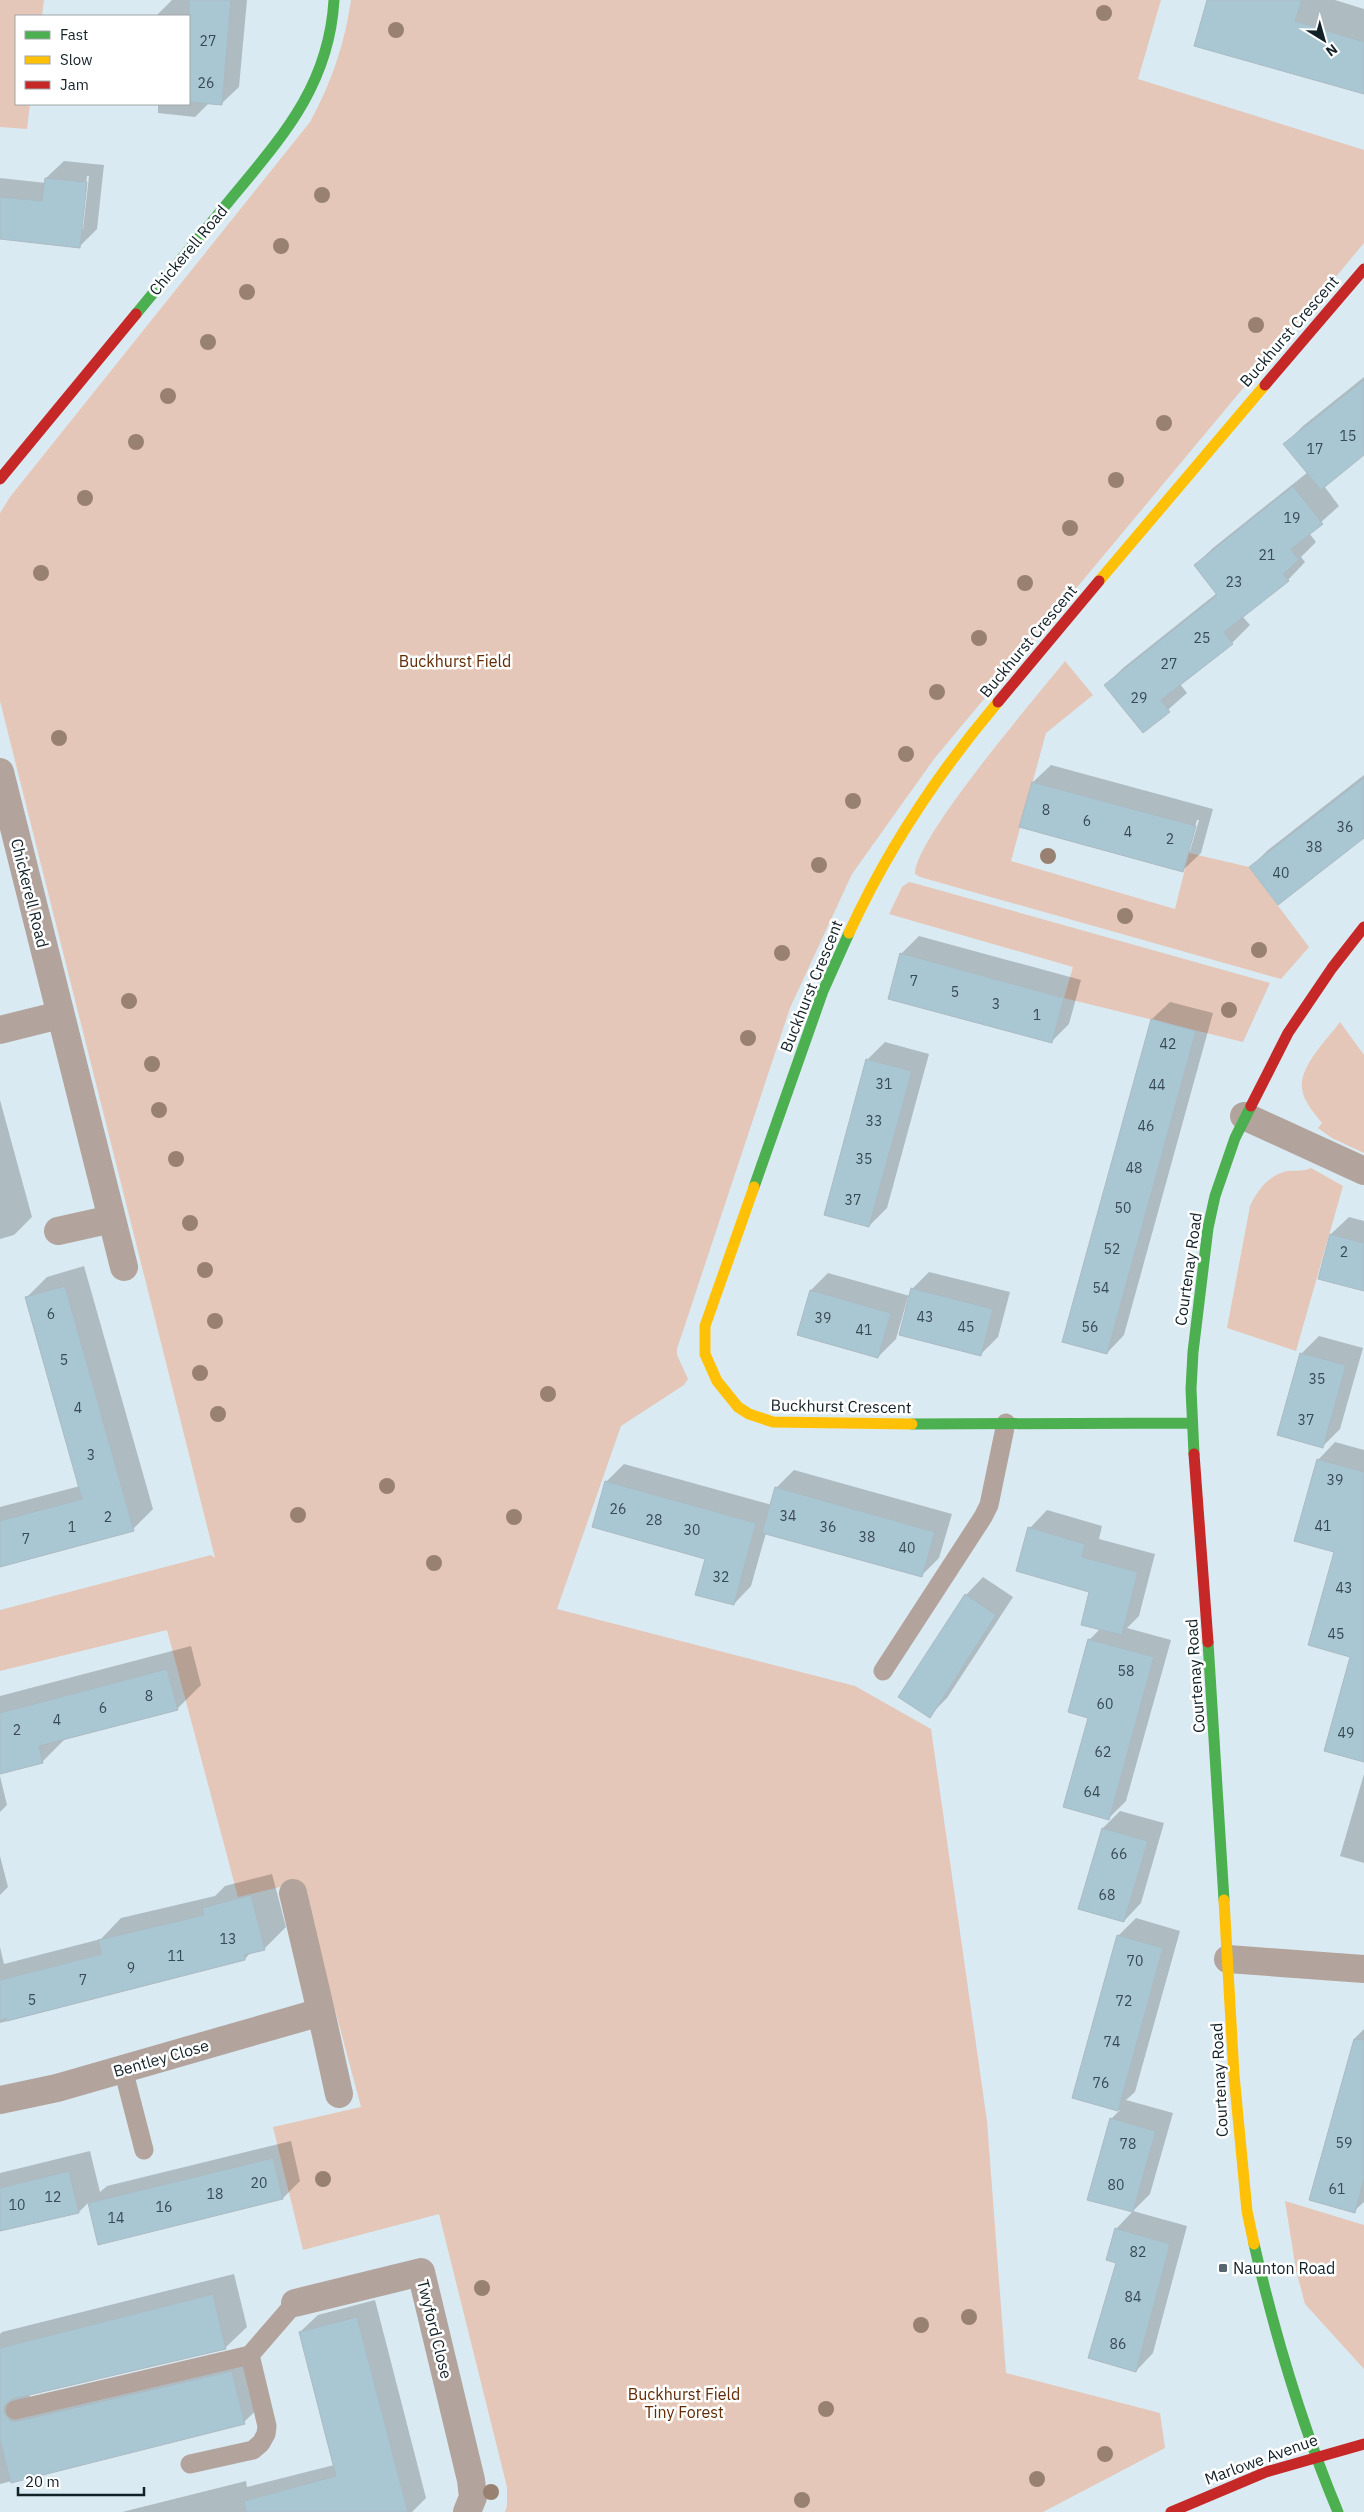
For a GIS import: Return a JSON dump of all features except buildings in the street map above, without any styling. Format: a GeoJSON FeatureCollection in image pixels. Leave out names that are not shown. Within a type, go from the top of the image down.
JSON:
{"type":"FeatureCollection","features":[{"type":"Feature","properties":{"kind":"street","name":"Chickerell Road"},"geometry":{"type":"LineString","coordinates":[[0,479],[287,131],[308,98],[328,52],[334,0]]}},
{"type":"Feature","properties":{"kind":"street","name":"Buckhurst Crescent"},"geometry":{"type":"LineString","coordinates":[[1192,1423],[791,1424],[758,1419],[740,1410],[732,1403],[712,1373],[703,1348],[705,1326],[823,991],[866,896],[913,813],[955,753],[1163,504],[1364,269]]}},
{"type":"Feature","properties":{"kind":"street","name":"Chickerell Road"},"geometry":{"type":"LineString","coordinates":[[0,772],[124,1267]]}},
{"type":"Feature","properties":{"kind":"street","name":"Courtenay Road"},"geometry":{"type":"LineString","coordinates":[[1338,2512],[1314,2455],[1264,2288],[1247,2211],[1237,2124],[1214,1706],[1192,1423],[1193,1352],[1208,1228],[1225,1164],[1244,1116],[1288,1033],[1332,968],[1364,927]]}},
{"type":"Feature","properties":{"kind":"street"},"geometry":{"type":"LineString","coordinates":[[0,1030],[60,1014]]}},
{"type":"Feature","properties":{"kind":"street"},"geometry":{"type":"LineString","coordinates":[[1244,1116],[1364,1171]]}},
{"type":"Feature","properties":{"kind":"street"},"geometry":{"type":"LineString","coordinates":[[58,1231],[112,1219]]}},
{"type":"Feature","properties":{"kind":"street"},"geometry":{"type":"LineString","coordinates":[[293,1893],[339,2094]]}},
{"type":"Feature","properties":{"kind":"street"},"geometry":{"type":"LineString","coordinates":[[1228,1959],[1364,1969]]}},
{"type":"Feature","properties":{"kind":"street","name":"Bentley Close"},"geometry":{"type":"LineString","coordinates":[[0,2100],[57,2088],[321,2012]]}},
{"type":"Feature","properties":{"kind":"street","name":"Twyford Close"},"geometry":{"type":"LineString","coordinates":[[295,2303],[421,2272],[472,2480],[473,2497],[467,2512]]}},
{"type":"Feature","properties":{"kind":"street","name":"Marlowe Avenue"},"geometry":{"type":"LineString","coordinates":[[1171,2512],[1236,2484],[1314,2455],[1364,2444]]}},
{"type":"Feature","properties":{"kind":"lane"},"geometry":{"type":"LineString","coordinates":[[883,1671],[989,1505],[1006,1424]]}},
{"type":"Feature","properties":{"kind":"lane"},"geometry":{"type":"LineString","coordinates":[[123,2069],[144,2150]]}},
{"type":"Feature","properties":{"kind":"lane"},"geometry":{"type":"LineString","coordinates":[[15,2410],[250,2355],[295,2303]]}},
{"type":"Feature","properties":{"kind":"lane"},"geometry":{"type":"LineString","coordinates":[[190,2464],[253,2450],[266,2434],[267,2426],[250,2355]]}},
{"type":"Feature","properties":{"kind":"green space"},"geometry":{"type":"Polygon","coordinates":[[[0,0],[44,0],[42,15],[15,15],[15,105],[30,105],[27,129],[0,127],[0,0]]]}},
{"type":"Feature","properties":{"kind":"green space","name":"Buckhurst Field"},"geometry":{"type":"Polygon","coordinates":[[[351,0],[1161,0],[1138,79],[1364,150],[1364,243],[934,759],[852,874],[790,1008],[677,1349],[677,1355],[688,1379],[684,1385],[621,1426],[557,1609],[855,1686],[931,1729],[987,2121],[1006,2373],[1160,2413],[1165,2448],[1043,2512],[505,2512],[507,2506],[507,2487],[439,2214],[303,2250],[273,2127],[361,2107],[301,1882],[238,1897],[167,1630],[0,1671],[0,1610],[211,1555],[215,1558],[0,701],[0,513],[10,497],[310,122],[336,63],[345,32],[351,0]]]}},
{"type":"Feature","properties":{"kind":"green space"},"geometry":{"type":"Polygon","coordinates":[[[1065,661],[1093,695],[1046,733],[1011,861],[1175,909],[1189,853],[1249,867],[1309,947],[1281,979],[920,877],[915,874],[920,856],[955,800],[1005,734],[1065,661]]]}},
{"type":"Feature","properties":{"kind":"green space"},"geometry":{"type":"Polygon","coordinates":[[[909,882],[1270,983],[1243,1042],[1064,998],[1073,967],[889,914],[902,887],[909,882]]]}},
{"type":"Feature","properties":{"kind":"green space"},"geometry":{"type":"Polygon","coordinates":[[[1340,1022],[1364,1055],[1364,1153],[1332,1138],[1318,1128],[1322,1123],[1307,1103],[1302,1089],[1302,1080],[1309,1062],[1340,1022]]]}},
{"type":"Feature","properties":{"kind":"green space"},"geometry":{"type":"Polygon","coordinates":[[[1311,1168],[1343,1186],[1296,1351],[1227,1328],[1250,1206],[1253,1200],[1264,1184],[1274,1176],[1287,1171],[1311,1168]]]}},
{"type":"Feature","properties":{"kind":"green space"},"geometry":{"type":"Polygon","coordinates":[[[1285,2201],[1364,2225],[1364,2369],[1305,2304],[1296,2270],[1285,2201]]]}},
{"type":"Feature","properties":{"kind":"traffic: fast"},"geometry":{"type":"LineString","coordinates":[[136,314],[267,154],[300,109],[323,59],[330,31],[334,0]]}},
{"type":"Feature","properties":{"kind":"traffic: fast"},"geometry":{"type":"LineString","coordinates":[[754,1187],[823,991],[849,933]]}},
{"type":"Feature","properties":{"kind":"traffic: fast"},"geometry":{"type":"LineString","coordinates":[[1194,1454],[1191,1389],[1193,1352],[1208,1228],[1215,1196],[1235,1138],[1251,1106]]}},
{"type":"Feature","properties":{"kind":"traffic: fast"},"geometry":{"type":"LineString","coordinates":[[912,1424],[1192,1423]]}},
{"type":"Feature","properties":{"kind":"traffic: fast"},"geometry":{"type":"LineString","coordinates":[[1208,1642],[1224,1900]]}},
{"type":"Feature","properties":{"kind":"traffic: fast"},"geometry":{"type":"LineString","coordinates":[[1254,2244],[1290,2380],[1338,2512]]}},
{"type":"Feature","properties":{"kind":"traffic: slow"},"geometry":{"type":"LineString","coordinates":[[1099,581],[1265,385]]}},
{"type":"Feature","properties":{"kind":"traffic: slow"},"geometry":{"type":"LineString","coordinates":[[849,933],[897,841],[955,756],[998,702]]}},
{"type":"Feature","properties":{"kind":"traffic: slow"},"geometry":{"type":"LineString","coordinates":[[754,1187],[705,1326],[705,1354],[717,1381],[738,1407],[749,1414],[773,1422],[912,1424]]}},
{"type":"Feature","properties":{"kind":"traffic: slow"},"geometry":{"type":"LineString","coordinates":[[1224,1900],[1234,2075],[1247,2211],[1254,2244]]}},
{"type":"Feature","properties":{"kind":"traffic: jam"},"geometry":{"type":"LineString","coordinates":[[1265,385],[1364,269]]}},
{"type":"Feature","properties":{"kind":"traffic: jam"},"geometry":{"type":"LineString","coordinates":[[0,479],[136,314]]}},
{"type":"Feature","properties":{"kind":"traffic: jam"},"geometry":{"type":"LineString","coordinates":[[998,702],[1099,581]]}},
{"type":"Feature","properties":{"kind":"traffic: jam"},"geometry":{"type":"LineString","coordinates":[[1251,1106],[1288,1033],[1332,968],[1364,927]]}},
{"type":"Feature","properties":{"kind":"traffic: jam"},"geometry":{"type":"LineString","coordinates":[[1194,1454],[1208,1642]]}},
{"type":"Feature","properties":{"kind":"traffic: jam"},"geometry":{"type":"LineString","coordinates":[[1171,2512],[1266,2472],[1364,2444]]}},
{"type":"Feature","properties":{"kind":"place","name":"Naunton Road"},"geometry":{"type":"Point","coordinates":[1223,2268]}},
{"type":"Feature","properties":{"kind":"park label","name":"Buckhurst Field Tiny Forest"},"geometry":{"type":"Point","coordinates":[684,2403]}}]}
